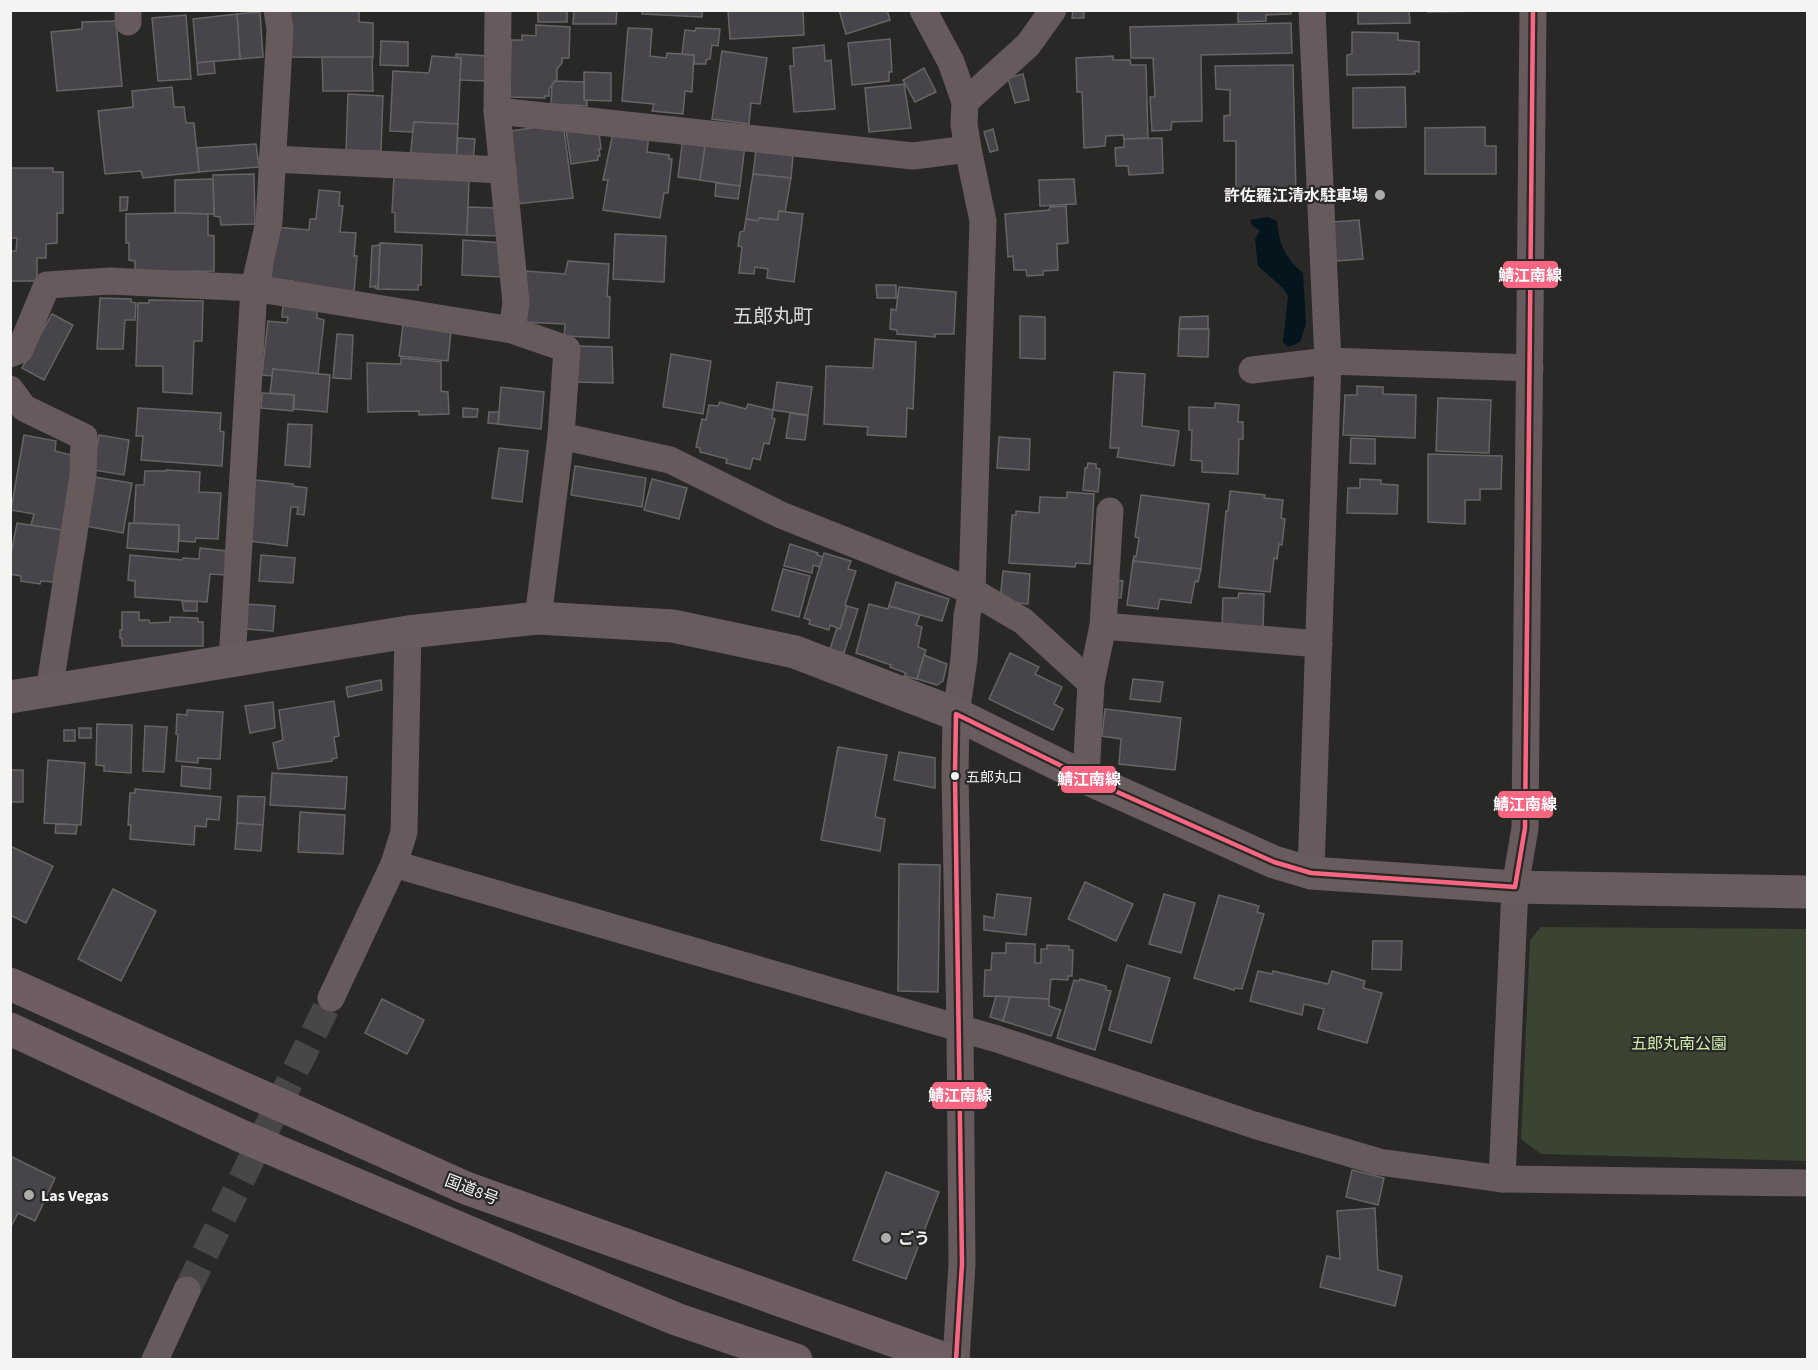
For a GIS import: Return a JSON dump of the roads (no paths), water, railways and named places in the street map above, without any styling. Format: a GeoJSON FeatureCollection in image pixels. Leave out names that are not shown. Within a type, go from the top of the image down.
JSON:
{"type":"FeatureCollection","features":[{"type":"Feature","properties":{"kind":"highway","name":"国道8号"},"geometry":{"type":"LineString","coordinates":[[10,984],[466,1188],[948,1359]]}},
{"type":"Feature","properties":{"kind":"highway"},"geometry":{"type":"LineString","coordinates":[[10,1029],[239,1135],[666,1315],[796,1359]]}},
{"type":"Feature","properties":{"kind":"street"},"geometry":{"type":"LineString","coordinates":[[232,662],[254,288],[269,222],[280,29],[277,10]]}},
{"type":"Feature","properties":{"kind":"street"},"geometry":{"type":"LineString","coordinates":[[498,10],[498,111],[516,303],[512,330]]}},
{"type":"Feature","properties":{"kind":"street"},"geometry":{"type":"LineString","coordinates":[[923,10],[951,62],[965,102],[964,124],[983,221],[972,591],[966,615],[964,659],[956,714],[962,1264],[956,1359]]}},
{"type":"Feature","properties":{"kind":"street"},"geometry":{"type":"LineString","coordinates":[[965,102],[1028,45],[1053,10]]}},
{"type":"Feature","properties":{"kind":"street"},"geometry":{"type":"LineString","coordinates":[[1311,873],[1328,361],[1312,10]]}},
{"type":"Feature","properties":{"kind":"street"},"geometry":{"type":"LineString","coordinates":[[1502,1179],[1515,887],[1525,828],[1533,10]]}},
{"type":"Feature","properties":{"kind":"street"},"geometry":{"type":"LineString","coordinates":[[498,111],[913,156],[968,149]]}},
{"type":"Feature","properties":{"kind":"street"},"geometry":{"type":"LineString","coordinates":[[272,159],[503,170]]}},
{"type":"Feature","properties":{"kind":"street"},"geometry":{"type":"LineString","coordinates":[[10,354],[20,350],[47,285],[110,281],[254,288],[512,330],[567,349],[561,436],[538,618]]}},
{"type":"Feature","properties":{"kind":"street"},"geometry":{"type":"LineString","coordinates":[[1252,370],[1328,361],[1530,368]]}},
{"type":"Feature","properties":{"kind":"street"},"geometry":{"type":"LineString","coordinates":[[10,389],[24,408],[84,437],[82,476],[49,691]]}},
{"type":"Feature","properties":{"kind":"street"},"geometry":{"type":"LineString","coordinates":[[561,436],[670,460],[781,515],[972,591],[1023,621],[1091,683]]}},
{"type":"Feature","properties":{"kind":"street"},"geometry":{"type":"LineString","coordinates":[[1086,778],[1091,683],[1103,626],[1110,511]]}},
{"type":"Feature","properties":{"kind":"street"},"geometry":{"type":"LineString","coordinates":[[10,697],[408,632],[538,618],[673,626],[795,652],[956,714],[1086,778],[1274,862],[1311,873],[1515,887],[1808,892]]}},
{"type":"Feature","properties":{"kind":"street"},"geometry":{"type":"LineString","coordinates":[[1103,626],[1319,644]]}},
{"type":"Feature","properties":{"kind":"street"},"geometry":{"type":"LineString","coordinates":[[331,998],[394,864],[404,832],[408,632]]}},
{"type":"Feature","properties":{"kind":"street"},"geometry":{"type":"LineString","coordinates":[[394,864],[997,1039],[1254,1125],[1379,1162],[1502,1179],[1808,1183]]}},
{"type":"Feature","properties":{"kind":"street"},"geometry":{"type":"LineString","coordinates":[[155,1359],[187,1290]]}},
{"type":"Feature","properties":{"kind":"water"},"geometry":{"type":"Polygon","coordinates":[[[1268,217],[1277,221],[1284,250],[1303,273],[1306,324],[1300,342],[1288,347],[1283,342],[1288,296],[1283,288],[1258,266],[1255,239],[1260,231],[1252,225],[1250,220],[1268,217]]]}},
{"type":"Feature","properties":{"kind":"tunnel"},"geometry":{"type":"LineString","coordinates":[[187,1290],[331,998]]}},
{"type":"Feature","properties":{"kind":"place","name":"許佐羅江清水駐車場"},"geometry":{"type":"Point","coordinates":[1380,195]}},
{"type":"Feature","properties":{"kind":"place","name":"五郎丸口"},"geometry":{"type":"Point","coordinates":[955,776]}},
{"type":"Feature","properties":{"kind":"place","name":"Las Vegas"},"geometry":{"type":"Point","coordinates":[29,1195]}},
{"type":"Feature","properties":{"kind":"place","name":"ごう"},"geometry":{"type":"Point","coordinates":[886,1238]}},
{"type":"Feature","properties":{"kind":"district","name":"五郎丸町"},"geometry":{"type":"Point","coordinates":[773,316]}},
{"type":"Feature","properties":{"kind":"park label","name":"五郎丸南公園"},"geometry":{"type":"Point","coordinates":[1679,1043]}}]}
